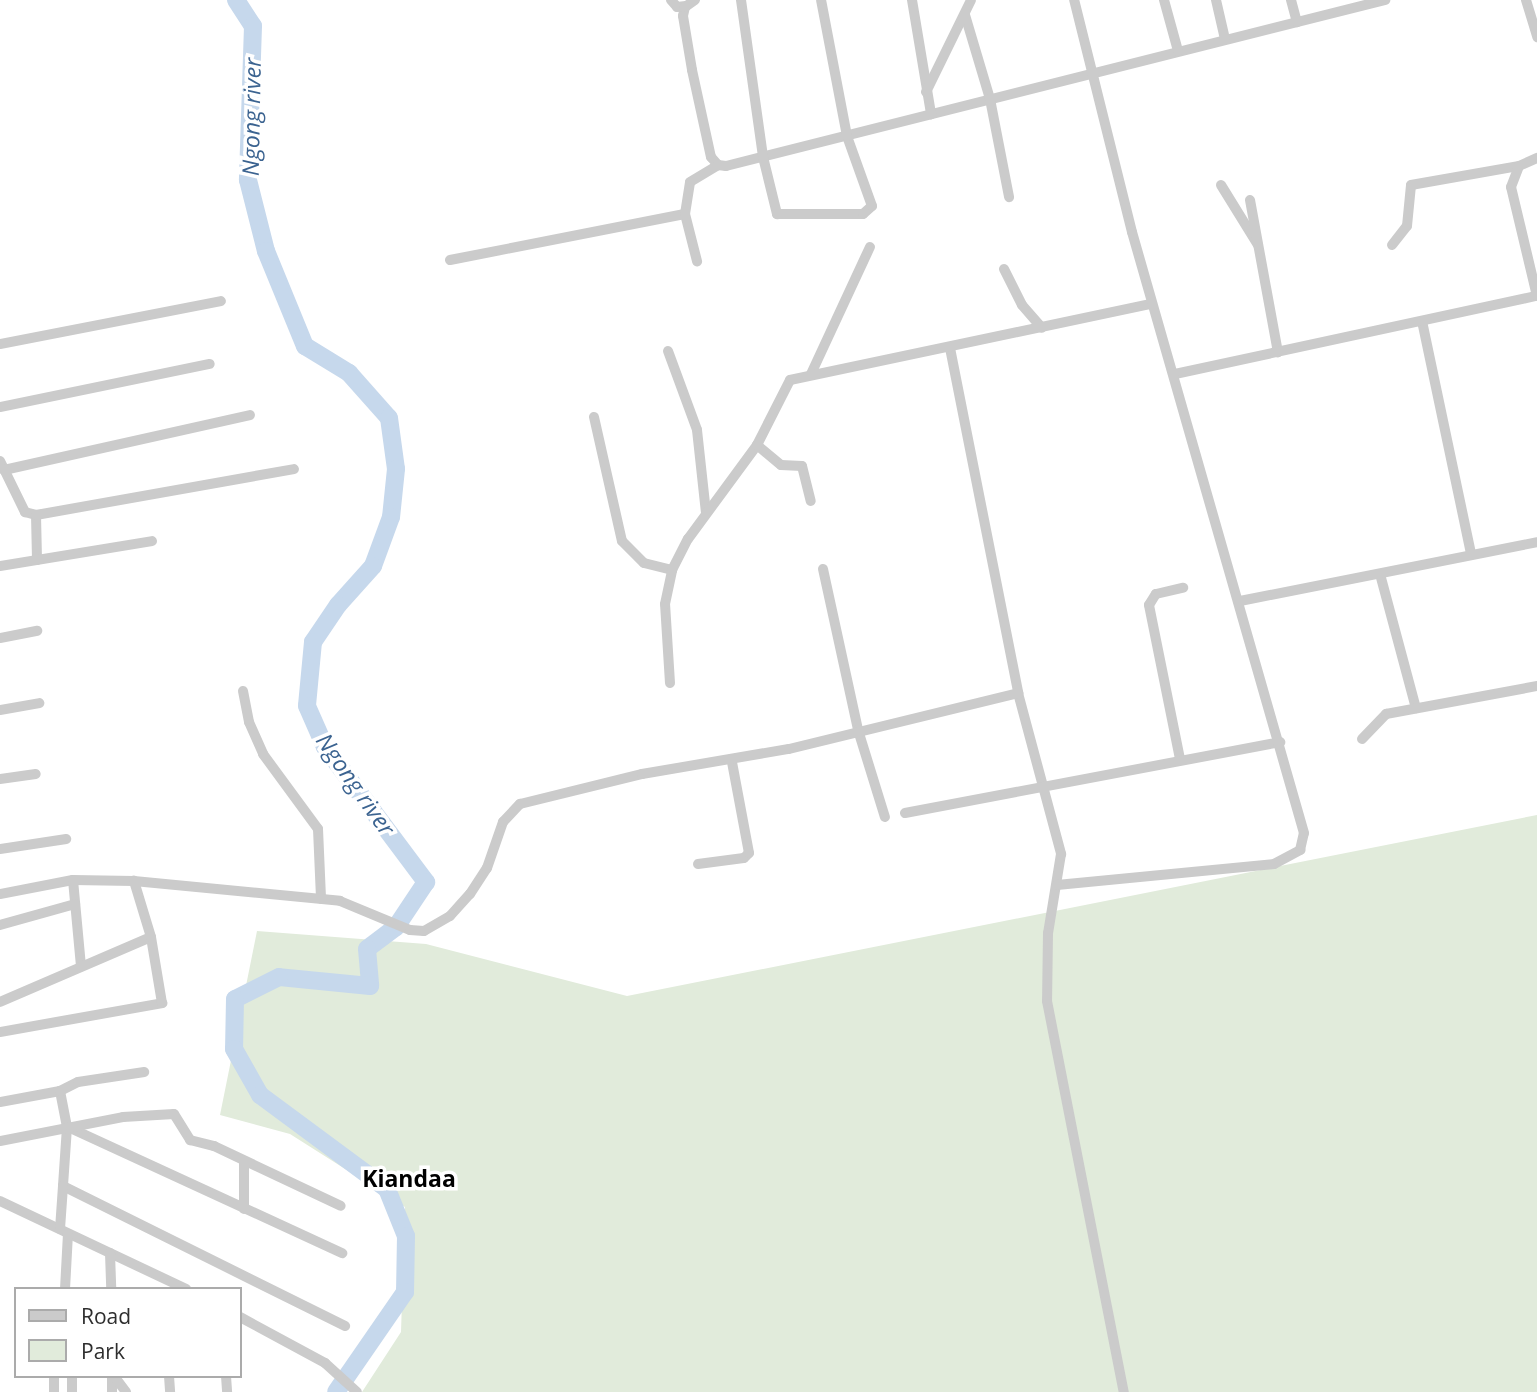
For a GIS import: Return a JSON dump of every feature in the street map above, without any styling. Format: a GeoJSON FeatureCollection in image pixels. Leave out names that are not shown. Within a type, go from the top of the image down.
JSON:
{"type":"FeatureCollection","features":[{"type":"Feature","properties":{"kind":"street"},"geometry":{"type":"LineString","coordinates":[[671,0],[677,7],[691,3],[692,70],[709,150],[718,165]]}},
{"type":"Feature","properties":{"kind":"street"},"geometry":{"type":"LineString","coordinates":[[741,0],[763,157],[777,214],[863,214],[872,206],[856,152],[847,136],[821,0]]}},
{"type":"Feature","properties":{"kind":"street"},"geometry":{"type":"LineString","coordinates":[[912,0],[931,114]]}},
{"type":"Feature","properties":{"kind":"street"},"geometry":{"type":"LineString","coordinates":[[926,92],[971,0]]}},
{"type":"Feature","properties":{"kind":"street"},"geometry":{"type":"LineString","coordinates":[[1057,885],[1274,864],[1290,859],[1300,850],[1304,833],[1175,374],[1152,304],[1074,0]]}},
{"type":"Feature","properties":{"kind":"street"},"geometry":{"type":"LineString","coordinates":[[1164,0],[1178,51]]}},
{"type":"Feature","properties":{"kind":"street"},"geometry":{"type":"LineString","coordinates":[[1216,0],[1225,38]]}},
{"type":"Feature","properties":{"kind":"street"},"geometry":{"type":"LineString","coordinates":[[1291,0],[1297,22]]}},
{"type":"Feature","properties":{"kind":"street"},"geometry":{"type":"LineString","coordinates":[[697,261],[685,214],[690,182],[718,165],[763,157],[1382,0]]}},
{"type":"Feature","properties":{"kind":"street"},"geometry":{"type":"LineString","coordinates":[[1526,0],[1537,37]]}},
{"type":"Feature","properties":{"kind":"street"},"geometry":{"type":"LineString","coordinates":[[965,15],[990,99],[1009,197]]}},
{"type":"Feature","properties":{"kind":"street"},"geometry":{"type":"LineString","coordinates":[[1392,245],[1407,226],[1411,185],[1519,166],[1537,158]]}},
{"type":"Feature","properties":{"kind":"street"},"geometry":{"type":"LineString","coordinates":[[1175,374],[1537,296],[1511,187],[1519,166]]}},
{"type":"Feature","properties":{"kind":"street"},"geometry":{"type":"LineString","coordinates":[[1222,185],[1258,245]]}},
{"type":"Feature","properties":{"kind":"street"},"geometry":{"type":"LineString","coordinates":[[1250,200],[1278,352]]}},
{"type":"Feature","properties":{"kind":"street"},"geometry":{"type":"LineString","coordinates":[[450,260],[685,214]]}},
{"type":"Feature","properties":{"kind":"street"},"geometry":{"type":"LineString","coordinates":[[811,374],[870,247]]}},
{"type":"Feature","properties":{"kind":"street"},"geometry":{"type":"LineString","coordinates":[[1004,269],[1022,305],[1042,328]]}},
{"type":"Feature","properties":{"kind":"street"},"geometry":{"type":"LineString","coordinates":[[0,344],[221,301]]}},
{"type":"Feature","properties":{"kind":"street"},"geometry":{"type":"LineString","coordinates":[[670,683],[664,604],[672,570],[706,513],[757,445],[785,384],[811,374],[950,348],[1152,304]]}},
{"type":"Feature","properties":{"kind":"street"},"geometry":{"type":"LineString","coordinates":[[1422,321],[1471,554]]}},
{"type":"Feature","properties":{"kind":"street"},"geometry":{"type":"LineString","coordinates":[[950,348],[1018,694],[1061,854],[1046,951],[1047,1001],[1124,1392]]}},
{"type":"Feature","properties":{"kind":"street"},"geometry":{"type":"LineString","coordinates":[[668,351],[697,430],[706,513]]}},
{"type":"Feature","properties":{"kind":"street"},"geometry":{"type":"LineString","coordinates":[[0,407],[210,364]]}},
{"type":"Feature","properties":{"kind":"street"},"geometry":{"type":"LineString","coordinates":[[250,415],[2,466],[25,512],[36,516],[294,468]]}},
{"type":"Feature","properties":{"kind":"street"},"geometry":{"type":"LineString","coordinates":[[594,417],[622,541],[643,563],[672,570]]}},
{"type":"Feature","properties":{"kind":"street"},"geometry":{"type":"LineString","coordinates":[[757,445],[780,466],[802,466],[811,500]]}},
{"type":"Feature","properties":{"kind":"street"},"geometry":{"type":"LineString","coordinates":[[36,516],[37,560]]}},
{"type":"Feature","properties":{"kind":"street"},"geometry":{"type":"LineString","coordinates":[[0,566],[152,541]]}},
{"type":"Feature","properties":{"kind":"street"},"geometry":{"type":"LineString","coordinates":[[1240,601],[1537,541]]}},
{"type":"Feature","properties":{"kind":"street"},"geometry":{"type":"LineString","coordinates":[[823,569],[858,730],[885,817]]}},
{"type":"Feature","properties":{"kind":"street"},"geometry":{"type":"LineString","coordinates":[[1380,574],[1416,708]]}},
{"type":"Feature","properties":{"kind":"street"},"geometry":{"type":"LineString","coordinates":[[1180,760],[1149,605],[1156,594],[1182,589]]}},
{"type":"Feature","properties":{"kind":"street"},"geometry":{"type":"LineString","coordinates":[[0,638],[37,631]]}},
{"type":"Feature","properties":{"kind":"street"},"geometry":{"type":"LineString","coordinates":[[1362,739],[1386,713],[1537,686]]}},
{"type":"Feature","properties":{"kind":"street"},"geometry":{"type":"LineString","coordinates":[[243,691],[249,722],[263,754],[317,829],[321,899]]}},
{"type":"Feature","properties":{"kind":"street"},"geometry":{"type":"LineString","coordinates":[[0,894],[73,880],[134,881],[321,899],[374,912],[410,930],[434,928],[470,894],[487,868],[510,809],[520,804],[642,774],[732,762],[1018,694]]}},
{"type":"Feature","properties":{"kind":"street"},"geometry":{"type":"LineString","coordinates":[[0,710],[39,704]]}},
{"type":"Feature","properties":{"kind":"street"},"geometry":{"type":"LineString","coordinates":[[905,813],[1280,742]]}},
{"type":"Feature","properties":{"kind":"street"},"geometry":{"type":"LineString","coordinates":[[698,864],[744,858],[750,853],[732,762]]}},
{"type":"Feature","properties":{"kind":"street"},"geometry":{"type":"LineString","coordinates":[[0,779],[36,774]]}},
{"type":"Feature","properties":{"kind":"street"},"geometry":{"type":"LineString","coordinates":[[0,849],[66,839]]}},
{"type":"Feature","properties":{"kind":"street"},"geometry":{"type":"LineString","coordinates":[[73,880],[80,967]]}},
{"type":"Feature","properties":{"kind":"street"},"geometry":{"type":"LineString","coordinates":[[0,1032],[160,1005],[164,998],[152,937],[134,881]]}},
{"type":"Feature","properties":{"kind":"street"},"geometry":{"type":"LineString","coordinates":[[0,925],[75,904]]}},
{"type":"Feature","properties":{"kind":"street"},"geometry":{"type":"LineString","coordinates":[[0,1002],[152,937]]}},
{"type":"Feature","properties":{"kind":"street"},"geometry":{"type":"LineString","coordinates":[[0,1102],[60,1091],[78,1082],[144,1072]]}},
{"type":"Feature","properties":{"kind":"street"},"geometry":{"type":"LineString","coordinates":[[60,1091],[67,1127],[63,1186],[65,1287]]}},
{"type":"Feature","properties":{"kind":"street"},"geometry":{"type":"LineString","coordinates":[[0,1141],[67,1127],[174,1114],[186,1136],[341,1206]]}},
{"type":"Feature","properties":{"kind":"street"},"geometry":{"type":"LineString","coordinates":[[67,1127],[342,1254]]}},
{"type":"Feature","properties":{"kind":"street"},"geometry":{"type":"LineString","coordinates":[[244,1162],[244,1209]]}},
{"type":"Feature","properties":{"kind":"street"},"geometry":{"type":"LineString","coordinates":[[63,1186],[345,1326]]}},
{"type":"Feature","properties":{"kind":"street"},"geometry":{"type":"LineString","coordinates":[[0,1201],[173,1286]]}},
{"type":"Feature","properties":{"kind":"street"},"geometry":{"type":"LineString","coordinates":[[110,1253],[111,1287]]}},
{"type":"Feature","properties":{"kind":"street"},"geometry":{"type":"LineString","coordinates":[[242,1318],[324,1363],[357,1392]]}},
{"type":"Feature","properties":{"kind":"street"},"geometry":{"type":"LineString","coordinates":[[115,1378],[126,1392]]}},
{"type":"Feature","properties":{"kind":"green space"},"geometry":{"type":"Polygon","coordinates":[[[1537,815],[1537,1392],[362,1392],[401,1332],[405,1207],[290,1134],[220,1115],[257,931],[426,944],[627,996],[1537,815]]]}},
{"type":"Feature","properties":{"kind":"waterway","name":"Ngong river"},"geometry":{"type":"LineString","coordinates":[[236,0],[253,26],[248,180],[266,251],[305,346],[349,373],[389,418],[396,469],[391,517],[373,566],[338,605],[313,642],[307,706],[325,747],[426,882],[396,927],[367,949],[370,986],[279,977],[235,999],[234,1049],[260,1095],[387,1189],[406,1236],[405,1292],[336,1392]]}},
{"type":"Feature","properties":{"kind":"district","name":"Kiandaa"},"geometry":{"type":"Point","coordinates":[409,1178]}}]}
